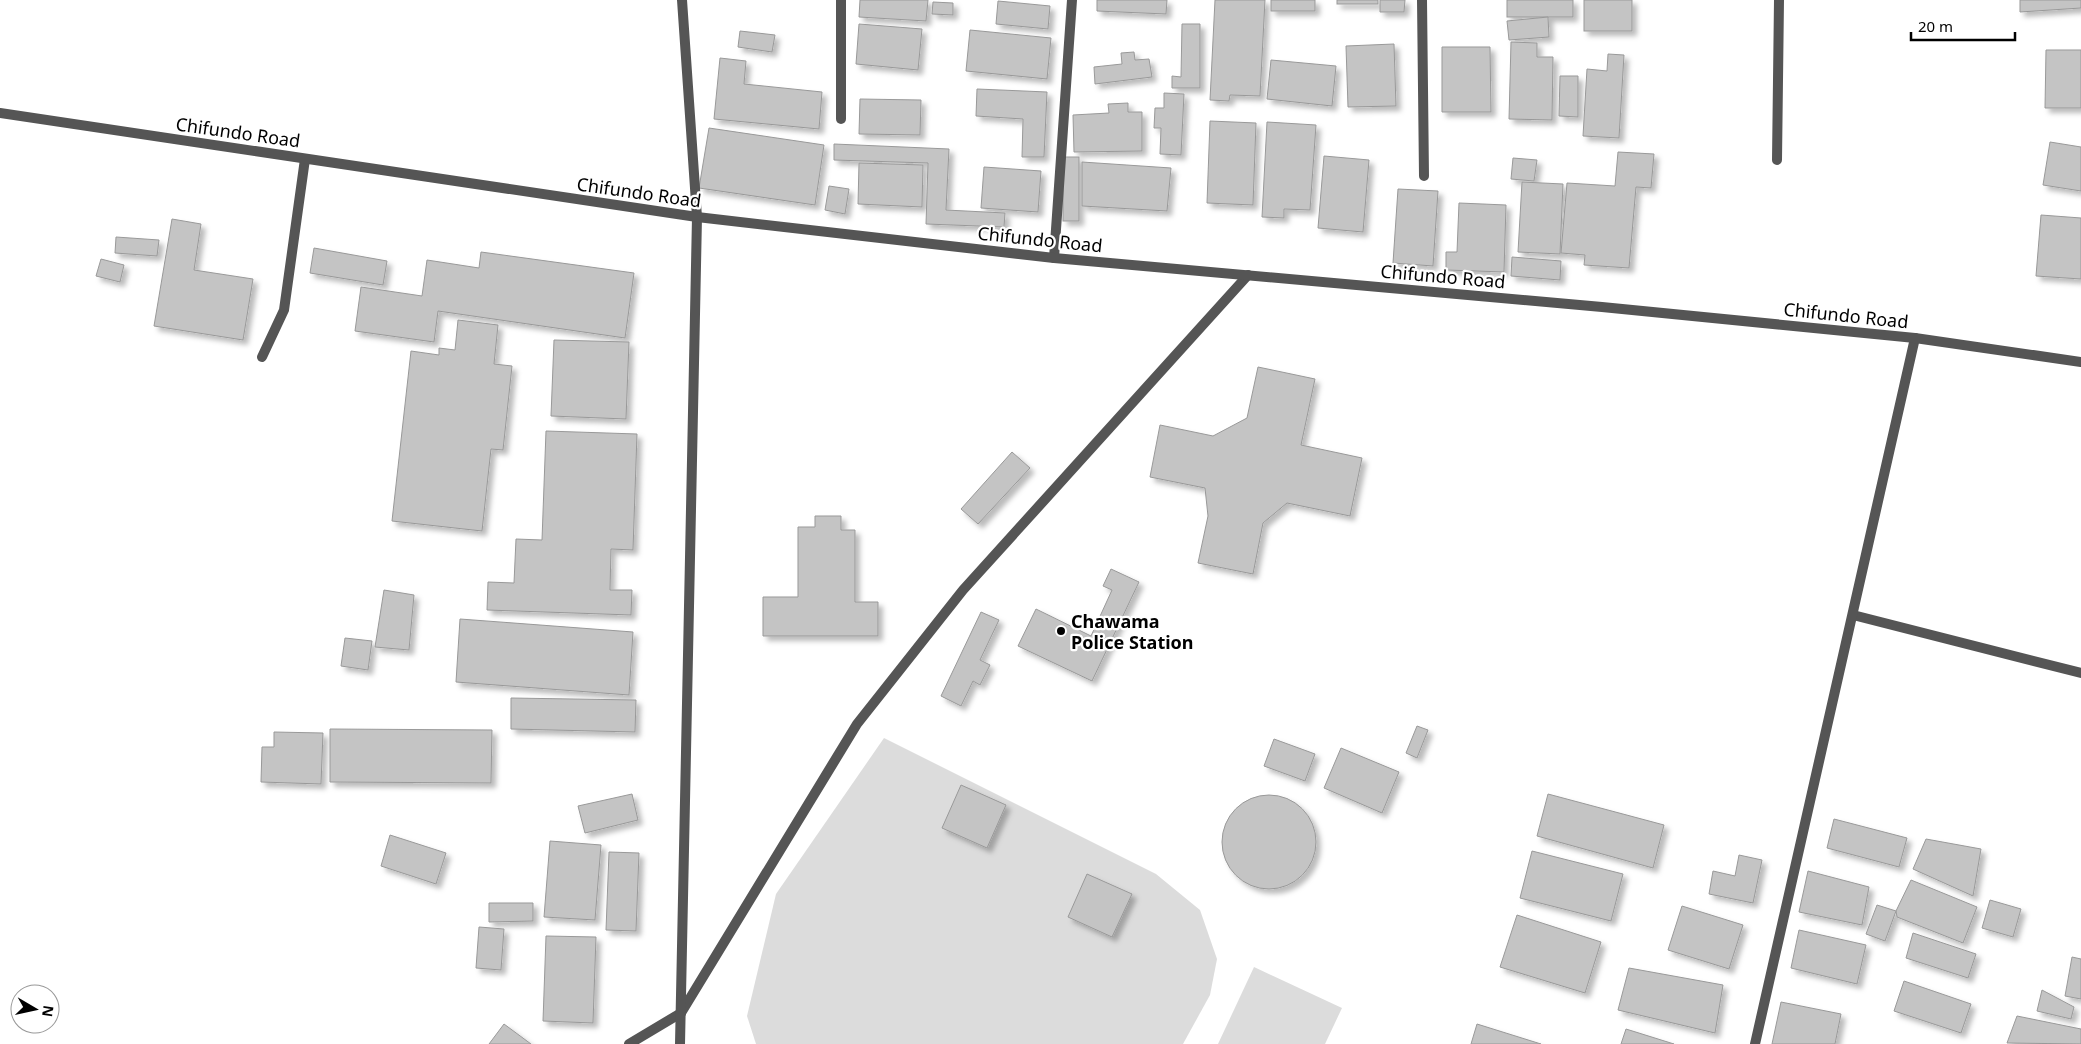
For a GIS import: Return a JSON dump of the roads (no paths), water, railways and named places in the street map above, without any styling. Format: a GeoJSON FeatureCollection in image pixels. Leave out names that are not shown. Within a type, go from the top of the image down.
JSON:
{"type":"FeatureCollection","features":[{"type":"Feature","properties":{"kind":"street"},"geometry":{"type":"LineString","coordinates":[[680,1044],[697,217],[682,0]]}},
{"type":"Feature","properties":{"kind":"street"},"geometry":{"type":"LineString","coordinates":[[841,119],[842,0]]}},
{"type":"Feature","properties":{"kind":"street"},"geometry":{"type":"LineString","coordinates":[[1054,258],[1072,0]]}},
{"type":"Feature","properties":{"kind":"street"},"geometry":{"type":"LineString","coordinates":[[1422,0],[1424,176]]}},
{"type":"Feature","properties":{"kind":"street"},"geometry":{"type":"LineString","coordinates":[[1777,160],[1779,0]]}},
{"type":"Feature","properties":{"kind":"street","name":"Chifundo Road"},"geometry":{"type":"LineString","coordinates":[[0,113],[697,217],[1054,258],[1592,306],[1915,338],[2081,362]]}},
{"type":"Feature","properties":{"kind":"street"},"geometry":{"type":"LineString","coordinates":[[262,357],[284,310],[305,159]]}},
{"type":"Feature","properties":{"kind":"street"},"geometry":{"type":"LineString","coordinates":[[629,1044],[681,1013],[857,724],[963,590],[1248,275]]}},
{"type":"Feature","properties":{"kind":"street"},"geometry":{"type":"LineString","coordinates":[[1755,1044],[1915,338]]}},
{"type":"Feature","properties":{"kind":"street"},"geometry":{"type":"LineString","coordinates":[[1853,616],[2081,673]]}},
{"type":"Feature","properties":{"kind":"place","name":"Chawama Police Station"},"geometry":{"type":"Point","coordinates":[1061,631]}}]}
